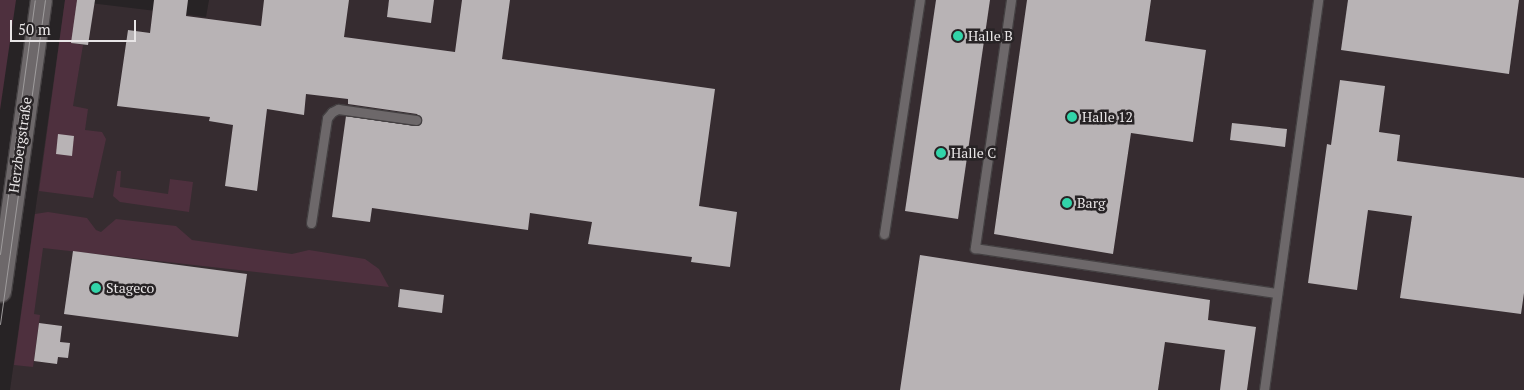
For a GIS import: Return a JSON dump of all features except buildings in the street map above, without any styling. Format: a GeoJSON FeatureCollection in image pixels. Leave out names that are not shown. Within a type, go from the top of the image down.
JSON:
{"type":"FeatureCollection","features":[{"type":"Feature","properties":{"kind":"street","name":"Herzbergstraße"},"geometry":{"type":"LineString","coordinates":[[0,291],[41,0]]}},
{"type":"Feature","properties":{"kind":"lane"},"geometry":{"type":"LineString","coordinates":[[884,234],[920,0]]}},
{"type":"Feature","properties":{"kind":"lane"},"geometry":{"type":"LineString","coordinates":[[1011,0],[975,248],[1277,293]]}},
{"type":"Feature","properties":{"kind":"lane"},"geometry":{"type":"LineString","coordinates":[[1264,390],[1318,0]]}},
{"type":"Feature","properties":{"kind":"lane"},"geometry":{"type":"LineString","coordinates":[[311,223],[327,118],[332,112],[338,109],[416,120]]}},
{"type":"Feature","properties":{"kind":"shaded area"},"geometry":{"type":"Polygon","coordinates":[[[0,0],[16,0],[0,110],[0,0]]]}},
{"type":"Feature","properties":{"kind":"shaded area"},"geometry":{"type":"Polygon","coordinates":[[[65,0],[206,17],[209,0],[1524,0],[1524,390],[10,390],[65,0]]]}},
{"type":"Feature","properties":{"kind":"shaded area"},"geometry":{"type":"Polygon","coordinates":[[[65,0],[77,0],[72,43],[83,45],[73,106],[88,109],[85,130],[102,132],[106,139],[93,198],[39,191],[65,0]]]}},
{"type":"Feature","properties":{"kind":"shaded area"},"geometry":{"type":"Polygon","coordinates":[[[117,171],[121,171],[120,187],[168,194],[170,179],[193,182],[189,212],[120,202],[113,196],[117,171]]]}},
{"type":"Feature","properties":{"kind":"shaded area"},"geometry":{"type":"Polygon","coordinates":[[[48,212],[87,218],[96,230],[101,232],[116,219],[176,226],[192,240],[292,254],[309,250],[365,259],[379,269],[389,287],[43,248],[34,314],[40,315],[33,367],[14,365],[35,214],[48,212]]]}},
{"type":"Feature","properties":{"kind":"tram line"},"geometry":{"type":"LineString","coordinates":[[0,254],[35,0]]}},
{"type":"Feature","properties":{"kind":"tram line"},"geometry":{"type":"LineString","coordinates":[[0,324],[45,0]]}},
{"type":"Feature","properties":{"kind":"place","name":"Halle B"},"geometry":{"type":"Point","coordinates":[958,36]}},
{"type":"Feature","properties":{"kind":"place","name":"Halle 12"},"geometry":{"type":"Point","coordinates":[1072,117]}},
{"type":"Feature","properties":{"kind":"place","name":"Halle C"},"geometry":{"type":"Point","coordinates":[941,153]}},
{"type":"Feature","properties":{"kind":"place","name":"Barg"},"geometry":{"type":"Point","coordinates":[1067,203]}},
{"type":"Feature","properties":{"kind":"place","name":"Stageco"},"geometry":{"type":"Point","coordinates":[96,288]}}]}
